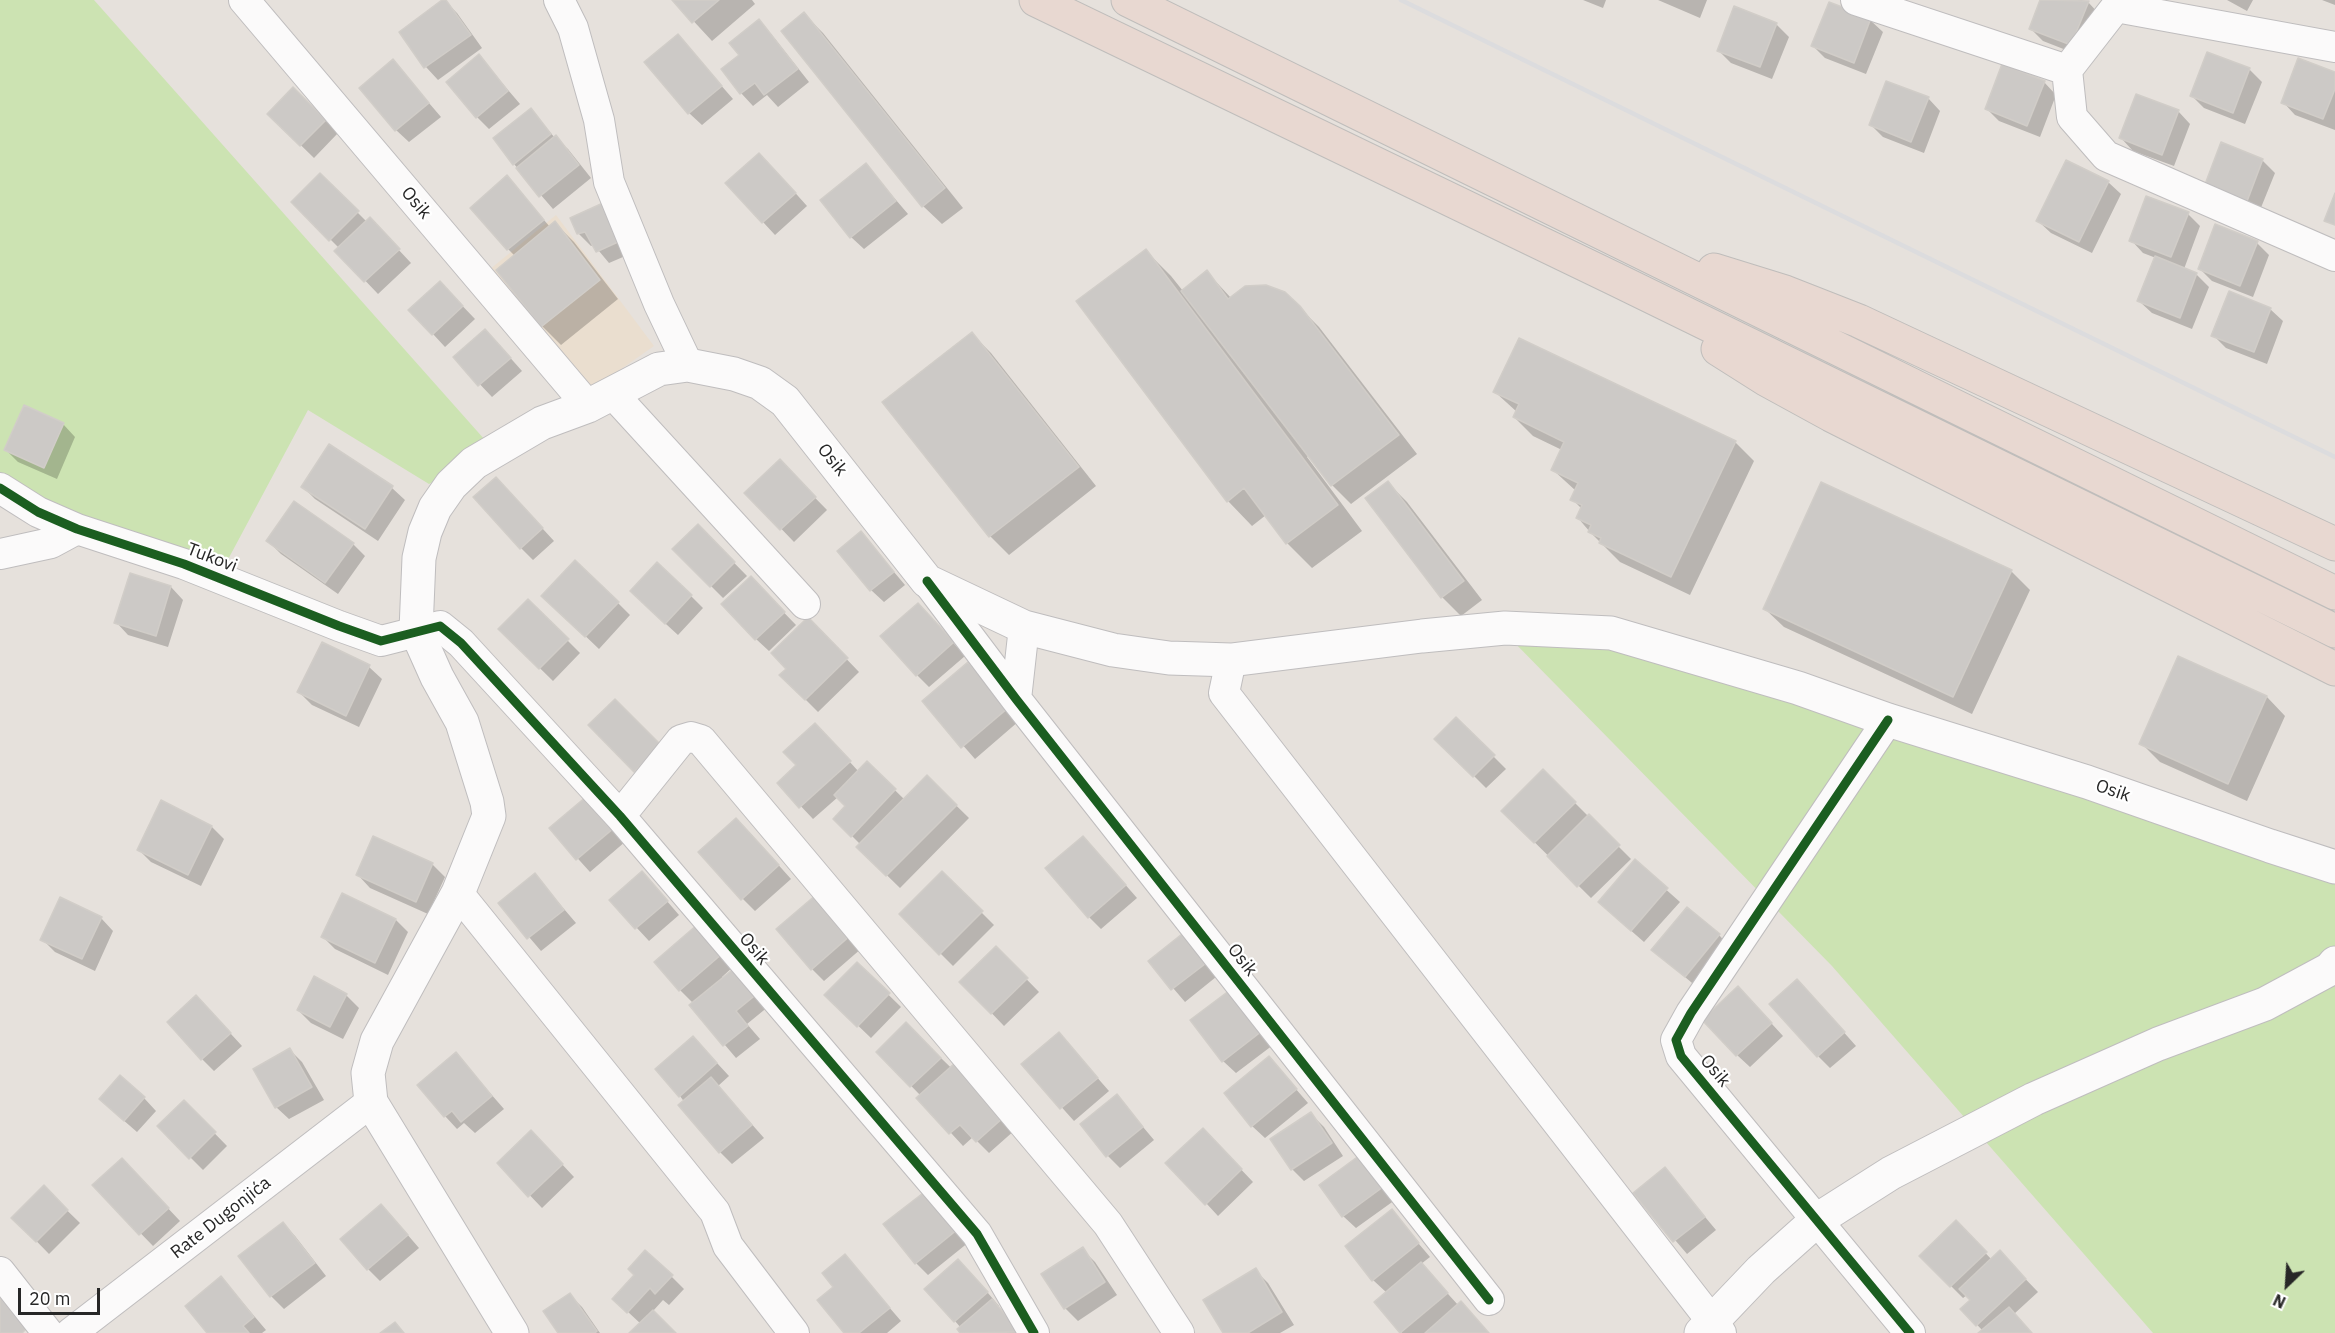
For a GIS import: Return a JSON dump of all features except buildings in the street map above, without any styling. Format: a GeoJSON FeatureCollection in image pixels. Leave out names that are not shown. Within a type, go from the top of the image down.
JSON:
{"type":"FeatureCollection","features":[{"type":"Feature","properties":{"kind":"highway"},"geometry":{"type":"LineString","coordinates":[[1036,0],[1615,279],[2335,631]]}},
{"type":"Feature","properties":{"kind":"highway"},"geometry":{"type":"LineString","coordinates":[[1128,0],[2335,592]]}},
{"type":"Feature","properties":{"kind":"highway"},"geometry":{"type":"LineString","coordinates":[[1629,246],[1764,285],[1831,309],[2335,544]]}},
{"type":"Feature","properties":{"kind":"highway"},"geometry":{"type":"LineString","coordinates":[[1615,279],[1767,380],[1831,415],[2335,669]]}},
{"type":"Feature","properties":{"kind":"main road","name":"Osik"},"geometry":{"type":"LineString","coordinates":[[512,1333],[371,1102],[368,1073],[377,1041],[458,892],[489,816],[488,802],[462,722],[437,677],[416,630],[419,558],[425,532],[435,508],[451,485],[474,463],[542,423],[600,400],[659,369],[688,365],[760,383],[785,401],[927,581],[1024,627],[1113,650],[1169,658],[1232,660],[1505,628],[1611,633],[1798,688],[1888,720],[2087,782],[2335,867]]}},
{"type":"Feature","properties":{"kind":"main road"},"geometry":{"type":"LineString","coordinates":[[1711,1329],[1761,1270],[1817,1220],[1891,1173],[2034,1099],[2157,1044],[2265,1004],[2330,969],[2335,963]]}},
{"type":"Feature","properties":{"kind":"street","name":"Osik"},"geometry":{"type":"LineString","coordinates":[[244,0],[600,400],[806,604]]}},
{"type":"Feature","properties":{"kind":"street"},"geometry":{"type":"LineString","coordinates":[[560,0],[573,28],[599,120],[609,182],[659,304],[688,365]]}},
{"type":"Feature","properties":{"kind":"street"},"geometry":{"type":"LineString","coordinates":[[1858,0],[2067,70]]}},
{"type":"Feature","properties":{"kind":"street"},"geometry":{"type":"LineString","coordinates":[[2335,47],[2116,7],[2067,70],[2072,117],[2106,156],[2335,256]]}},
{"type":"Feature","properties":{"kind":"street","name":"Tukovi"},"geometry":{"type":"LineString","coordinates":[[0,488],[38,512],[77,529],[184,564],[339,626],[381,640],[399,637],[416,630]]}},
{"type":"Feature","properties":{"kind":"street"},"geometry":{"type":"LineString","coordinates":[[0,554],[51,543],[77,529]]}},
{"type":"Feature","properties":{"kind":"street","name":"Osik"},"geometry":{"type":"LineString","coordinates":[[927,581],[1016,699],[1489,1300]]}},
{"type":"Feature","properties":{"kind":"street","name":"Osik"},"geometry":{"type":"LineString","coordinates":[[416,630],[440,626],[461,643],[620,816],[976,1234],[1034,1333]]}},
{"type":"Feature","properties":{"kind":"street"},"geometry":{"type":"LineString","coordinates":[[1016,699],[1024,627]]}},
{"type":"Feature","properties":{"kind":"street"},"geometry":{"type":"LineString","coordinates":[[1232,660],[1224,693],[1711,1329]]}},
{"type":"Feature","properties":{"kind":"street","name":"Osik"},"geometry":{"type":"LineString","coordinates":[[1888,720],[1691,1013],[1676,1040],[1681,1056],[1910,1333]]}},
{"type":"Feature","properties":{"kind":"street"},"geometry":{"type":"LineString","coordinates":[[620,816],[681,740],[691,737],[701,740],[1108,1224],[1179,1333]]}},
{"type":"Feature","properties":{"kind":"street"},"geometry":{"type":"LineString","coordinates":[[458,892],[715,1212],[729,1246],[794,1333]]}},
{"type":"Feature","properties":{"kind":"street","name":"Rate Dugonjića"},"geometry":{"type":"LineString","coordinates":[[71,1333],[371,1102]]}},
{"type":"Feature","properties":{"kind":"street"},"geometry":{"type":"LineString","coordinates":[[0,1272],[48,1333]]}},
{"type":"Feature","properties":{"kind":"shaded area"},"geometry":{"type":"Polygon","coordinates":[[[556,215],[654,346],[587,393],[489,270],[556,215]]]}},
{"type":"Feature","properties":{"kind":"green space"},"geometry":{"type":"Polygon","coordinates":[[[0,0],[94,0],[493,449],[429,484],[308,410],[217,580],[62,513],[0,474],[0,0]]]}},
{"type":"Feature","properties":{"kind":"green space"},"geometry":{"type":"Polygon","coordinates":[[[1558,628],[2335,867],[2335,1333],[2153,1333],[1832,966],[1505,633],[1558,628]]]}},
{"type":"Feature","properties":{"kind":"railway"},"geometry":{"type":"LineString","coordinates":[[1401,0],[2335,457]]}},
{"type":"Feature","properties":{"kind":"cycle path"},"geometry":{"type":"LineString","coordinates":[[0,488],[38,512],[77,529],[184,564],[381,641],[440,626],[461,643],[620,816],[977,1234],[1034,1333]]}},
{"type":"Feature","properties":{"kind":"cycle path"},"geometry":{"type":"LineString","coordinates":[[927,581],[1016,699],[1489,1300]]}},
{"type":"Feature","properties":{"kind":"cycle path"},"geometry":{"type":"LineString","coordinates":[[1888,720],[1691,1013],[1676,1040],[1681,1056],[1910,1333]]}}]}
